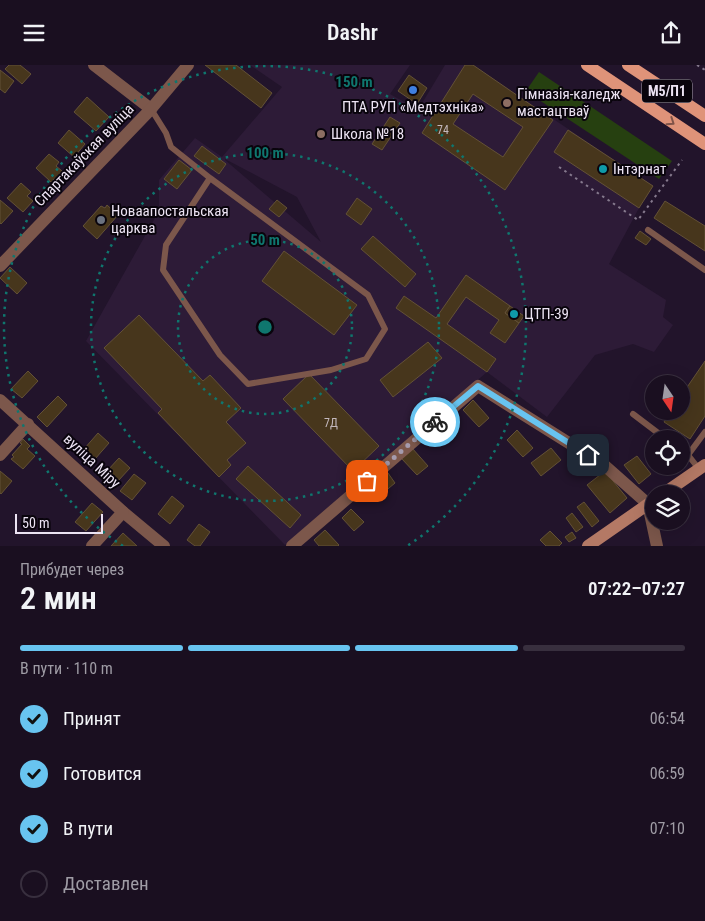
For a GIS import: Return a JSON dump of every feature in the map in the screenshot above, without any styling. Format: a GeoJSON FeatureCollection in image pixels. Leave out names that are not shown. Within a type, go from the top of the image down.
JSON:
{"type":"FeatureCollection","features":[{"type":"Feature","properties":{"kind":"main road","name":"М5/П1"},"geometry":{"type":"LineString","coordinates":[[587,65],[603,72],[705,144]]}},
{"type":"Feature","properties":{"kind":"main road","name":"М5/П1"},"geometry":{"type":"LineString","coordinates":[[628,65],[705,117]]}},
{"type":"Feature","properties":{"kind":"main road"},"geometry":{"type":"LineString","coordinates":[[676,485],[702,467]]}},
{"type":"Feature","properties":{"kind":"main road"},"geometry":{"type":"LineString","coordinates":[[588,546],[645,506]]}},
{"type":"Feature","properties":{"kind":"street"},"geometry":{"type":"LineString","coordinates":[[94,65],[151,109]]}},
{"type":"Feature","properties":{"kind":"street","name":"Спартакаўская вуліца"},"geometry":{"type":"LineString","coordinates":[[0,266],[151,109],[188,65]]}},
{"type":"Feature","properties":{"kind":"street"},"geometry":{"type":"LineString","coordinates":[[292,546],[478,386],[604,465],[645,497]]}},
{"type":"Feature","properties":{"kind":"street","name":"вуліца Міру"},"geometry":{"type":"LineString","coordinates":[[0,400],[123,512],[164,546]]}},
{"type":"Feature","properties":{"kind":"street"},"geometry":{"type":"LineString","coordinates":[[0,455],[28,425]]}},
{"type":"Feature","properties":{"kind":"street"},"geometry":{"type":"LineString","coordinates":[[92,546],[123,512]]}},
{"type":"Feature","properties":{"kind":"street"},"geometry":{"type":"LineString","coordinates":[[655,530],[657,546]]}},
{"type":"Feature","properties":{"kind":"lane"},"geometry":{"type":"LineString","coordinates":[[151,109],[166,133],[171,147],[368,295],[385,329],[366,359],[332,370],[248,384],[220,355],[163,270],[166,245],[210,178]]}},
{"type":"Feature","properties":{"kind":"lane"},"geometry":{"type":"LineString","coordinates":[[648,231],[705,270]]}},
{"type":"Feature","properties":{"kind":"lane"},"geometry":{"type":"LineString","coordinates":[[633,415],[654,430]]}},
{"type":"Feature","properties":{"kind":"lane"},"geometry":{"type":"LineString","coordinates":[[690,452],[705,431]]}},
{"type":"Feature","properties":{"kind":"lane"},"geometry":{"type":"LineString","coordinates":[[690,457],[702,467]]}},
{"type":"Feature","properties":{"kind":"path"},"geometry":{"type":"LineString","coordinates":[[697,65],[705,70]]}},
{"type":"Feature","properties":{"kind":"path"},"geometry":{"type":"LineString","coordinates":[[560,167],[638,220],[682,160]]}},
{"type":"Feature","properties":{"kind":"shaded area"},"geometry":{"type":"Polygon","coordinates":[[[250,65],[410,65],[390,94],[418,110],[445,65],[473,65],[653,186],[609,264],[666,300],[663,317],[673,325],[654,352],[633,344],[595,355],[547,417],[487,372],[285,545],[86,341],[159,211],[159,180],[195,138],[222,157],[282,87],[250,65]],[[225,159],[321,242],[297,197],[225,159]]]}},
{"type":"Feature","properties":{"kind":"green space"},"geometry":{"type":"Polygon","coordinates":[[[539,72],[672,161],[659,179],[530,94],[528,88],[539,72]]]}},
{"type":"Feature","properties":{"kind":"building"},"geometry":{"type":"Polygon","coordinates":[[[9,65],[20,65],[31,74],[22,84],[5,69],[9,65]]]}},
{"type":"Feature","properties":{"kind":"building"},"geometry":{"type":"Polygon","coordinates":[[[205,65],[236,65],[272,93],[261,108],[205,65]]]}},
{"type":"Feature","properties":{"kind":"building"},"geometry":{"type":"Polygon","coordinates":[[[465,65],[473,65],[553,120],[505,190],[422,133],[465,65]],[[473,94],[453,124],[503,157],[523,127],[473,94]]]}},
{"type":"Feature","properties":{"kind":"building"},"geometry":{"type":"Polygon","coordinates":[[[0,70],[14,81],[5,93],[0,89],[0,70]]]}},
{"type":"Feature","properties":{"kind":"building","name":"ПТА РУП «Медтэхніка»"},"geometry":{"type":"Polygon","coordinates":[[[409,75],[427,88],[417,104],[398,91],[409,75]]]}},
{"type":"Feature","properties":{"kind":"building"},"geometry":{"type":"Polygon","coordinates":[[[87,97],[109,117],[96,131],[74,112],[87,97]]]}},
{"type":"Feature","properties":{"kind":"building"},"geometry":{"type":"Polygon","coordinates":[[[390,117],[400,123],[382,150],[372,144],[390,117]]]}},
{"type":"Feature","properties":{"kind":"building"},"geometry":{"type":"Polygon","coordinates":[[[69,130],[85,144],[74,157],[58,143],[69,130]]]}},
{"type":"Feature","properties":{"kind":"building","name":"Інтэрнат"},"geometry":{"type":"Polygon","coordinates":[[[568,130],[653,186],[639,208],[554,152],[568,130]]]}},
{"type":"Feature","properties":{"kind":"building"},"geometry":{"type":"Polygon","coordinates":[[[202,146],[226,164],[219,174],[194,156],[202,146]]]}},
{"type":"Feature","properties":{"kind":"building"},"geometry":{"type":"Polygon","coordinates":[[[49,154],[59,162],[56,166],[62,171],[51,182],[36,168],[49,154]]]}},
{"type":"Feature","properties":{"kind":"building"},"geometry":{"type":"Polygon","coordinates":[[[179,160],[192,170],[177,189],[164,179],[179,160]]]}},
{"type":"Feature","properties":{"kind":"building"},"geometry":{"type":"Polygon","coordinates":[[[21,183],[31,192],[27,196],[33,201],[23,212],[7,198],[21,183]]]}},
{"type":"Feature","properties":{"kind":"building"},"geometry":{"type":"Polygon","coordinates":[[[357,198],[372,209],[361,225],[346,214],[357,198]]]}},
{"type":"Feature","properties":{"kind":"building"},"geometry":{"type":"Polygon","coordinates":[[[0,200],[13,211],[1,224],[0,223],[0,200]]]}},
{"type":"Feature","properties":{"kind":"building"},"geometry":{"type":"Polygon","coordinates":[[[277,200],[287,208],[279,217],[269,209],[277,200]]]}},
{"type":"Feature","properties":{"kind":"building"},"geometry":{"type":"Polygon","coordinates":[[[665,201],[705,226],[705,251],[654,218],[665,201]]]}},
{"type":"Feature","properties":{"kind":"building","name":"Новаапостальская царква"},"geometry":{"type":"Polygon","coordinates":[[[107,205],[118,215],[97,239],[83,226],[101,206],[105,208],[107,205]]]}},
{"type":"Feature","properties":{"kind":"building"},"geometry":{"type":"Polygon","coordinates":[[[640,231],[651,239],[646,245],[635,238],[640,231]]]}},
{"type":"Feature","properties":{"kind":"building"},"geometry":{"type":"Polygon","coordinates":[[[373,236],[416,274],[405,287],[361,249],[373,236]]]}},
{"type":"Feature","properties":{"kind":"building"},"geometry":{"type":"Polygon","coordinates":[[[284,251],[357,305],[334,335],[262,281],[284,251]]]}},
{"type":"Feature","properties":{"kind":"building"},"geometry":{"type":"Polygon","coordinates":[[[10,267],[27,283],[17,294],[0,278],[10,267]]]}},
{"type":"Feature","properties":{"kind":"building"},"geometry":{"type":"Polygon","coordinates":[[[466,275],[510,306],[505,313],[519,323],[505,343],[490,333],[499,320],[466,297],[447,324],[496,359],[487,372],[396,308],[404,296],[436,318],[466,275]]]}},
{"type":"Feature","properties":{"kind":"building","name":"ЦТП-39"},"geometry":{"type":"Polygon","coordinates":[[[510,306],[524,316],[519,323],[505,313],[510,306]]]}},
{"type":"Feature","properties":{"kind":"building"},"geometry":{"type":"Polygon","coordinates":[[[139,315],[203,381],[210,375],[241,408],[226,422],[246,443],[227,460],[231,465],[219,477],[158,413],[162,409],[104,348],[139,315]]]}},
{"type":"Feature","properties":{"kind":"building"},"geometry":{"type":"Polygon","coordinates":[[[428,342],[442,358],[393,397],[380,380],[428,342]]]}},
{"type":"Feature","properties":{"kind":"building"},"geometry":{"type":"Polygon","coordinates":[[[705,361],[705,416],[690,439],[690,430],[676,430],[664,422],[665,420],[690,420],[690,383],[705,361]]]}},
{"type":"Feature","properties":{"kind":"building"},"geometry":{"type":"Polygon","coordinates":[[[28,371],[38,381],[22,398],[11,389],[28,371]]]}},
{"type":"Feature","properties":{"kind":"building"},"geometry":{"type":"Polygon","coordinates":[[[309,374],[379,446],[353,471],[283,399],[309,374]]]}},
{"type":"Feature","properties":{"kind":"building"},"geometry":{"type":"Polygon","coordinates":[[[58,396],[67,405],[47,427],[37,417],[58,396]]]}},
{"type":"Feature","properties":{"kind":"building"},"geometry":{"type":"Polygon","coordinates":[[[473,400],[489,418],[479,427],[463,410],[473,400]]]}},
{"type":"Feature","properties":{"kind":"building"},"geometry":{"type":"Polygon","coordinates":[[[517,430],[533,448],[523,457],[507,440],[517,430]]]}},
{"type":"Feature","properties":{"kind":"building"},"geometry":{"type":"Polygon","coordinates":[[[98,433],[109,443],[95,459],[84,449],[98,433]]]}},
{"type":"Feature","properties":{"kind":"building"},"geometry":{"type":"Polygon","coordinates":[[[23,439],[30,446],[27,449],[35,456],[23,469],[11,459],[14,457],[12,455],[22,444],[20,443],[23,439]]]}},
{"type":"Feature","properties":{"kind":"building"},"geometry":{"type":"Polygon","coordinates":[[[412,448],[428,466],[417,475],[401,458],[412,448]]]}},
{"type":"Feature","properties":{"kind":"building"},"geometry":{"type":"Polygon","coordinates":[[[551,448],[561,460],[541,476],[531,463],[551,448]]]}},
{"type":"Feature","properties":{"kind":"building"},"geometry":{"type":"Polygon","coordinates":[[[637,456],[645,466],[645,475],[650,475],[639,484],[624,465],[637,456]]]}},
{"type":"Feature","properties":{"kind":"building"},"geometry":{"type":"Polygon","coordinates":[[[119,458],[130,468],[118,481],[107,471],[119,458]]]}},
{"type":"Feature","properties":{"kind":"building"},"geometry":{"type":"Polygon","coordinates":[[[248,466],[301,515],[290,528],[236,479],[248,466]]]}},
{"type":"Feature","properties":{"kind":"building"},"geometry":{"type":"Polygon","coordinates":[[[0,471],[12,481],[1,494],[0,493],[0,471]]]}},
{"type":"Feature","properties":{"kind":"building"},"geometry":{"type":"Polygon","coordinates":[[[605,471],[627,498],[610,513],[587,485],[605,471]]]}},
{"type":"Feature","properties":{"kind":"building"},"geometry":{"type":"Polygon","coordinates":[[[388,473],[395,483],[377,498],[369,488],[388,473]]]}},
{"type":"Feature","properties":{"kind":"building"},"geometry":{"type":"Polygon","coordinates":[[[134,474],[146,483],[132,500],[120,491],[134,474]]]}},
{"type":"Feature","properties":{"kind":"building"},"geometry":{"type":"Polygon","coordinates":[[[172,496],[184,506],[170,524],[158,514],[172,496]]]}},
{"type":"Feature","properties":{"kind":"building"},"geometry":{"type":"Polygon","coordinates":[[[584,502],[599,521],[592,527],[577,507],[584,502]]]}},
{"type":"Feature","properties":{"kind":"building"},"geometry":{"type":"Polygon","coordinates":[[[92,503],[103,512],[86,531],[75,522],[92,503]]]}},
{"type":"Feature","properties":{"kind":"building"},"geometry":{"type":"Polygon","coordinates":[[[351,509],[364,522],[354,531],[342,518],[351,509]]]}},
{"type":"Feature","properties":{"kind":"building"},"geometry":{"type":"Polygon","coordinates":[[[572,513],[583,527],[576,532],[566,518],[572,513]]]}},
{"type":"Feature","properties":{"kind":"building"},"geometry":{"type":"Polygon","coordinates":[[[199,524],[210,532],[200,546],[195,546],[187,540],[199,524]]]}},
{"type":"Feature","properties":{"kind":"building"},"geometry":{"type":"Polygon","coordinates":[[[325,530],[338,546],[319,546],[314,540],[325,530]]]}},
{"type":"Feature","properties":{"kind":"building"},"geometry":{"type":"Polygon","coordinates":[[[550,531],[562,543],[559,546],[546,546],[540,540],[550,531]]]}},
{"type":"Feature","properties":{"kind":"building"},"geometry":{"type":"Polygon","coordinates":[[[572,532],[576,538],[569,542],[565,537],[572,532]]]}},
{"type":"Feature","properties":{"kind":"building"},"geometry":{"type":"Polygon","coordinates":[[[123,533],[137,546],[111,546],[123,533]]]}},
{"type":"Feature","properties":{"kind":"way so far"},"geometry":{"type":"LineString","coordinates":[[367,481],[435,422]]}},
{"type":"Feature","properties":{"kind":"place","name":"ПТА РУП «Медтэхніка»"},"geometry":{"type":"Point","coordinates":[413,90]}},
{"type":"Feature","properties":{"kind":"place","name":"Гімназія-каледж мастацтваў"},"geometry":{"type":"Point","coordinates":[507,103]}},
{"type":"Feature","properties":{"kind":"place","name":"Школа №18"},"geometry":{"type":"Point","coordinates":[321,134]}},
{"type":"Feature","properties":{"kind":"place","name":"Інтэрнат"},"geometry":{"type":"Point","coordinates":[603,169]}},
{"type":"Feature","properties":{"kind":"place","name":"Новаапостальская царква"},"geometry":{"type":"Point","coordinates":[101,220]}},
{"type":"Feature","properties":{"kind":"place","name":"ЦТП-39"},"geometry":{"type":"Point","coordinates":[514,314]}},
{"type":"Feature","properties":{"kind":"route"},"geometry":{"type":"LineString","coordinates":[[435,422],[478,386],[588,455]]}}]}
